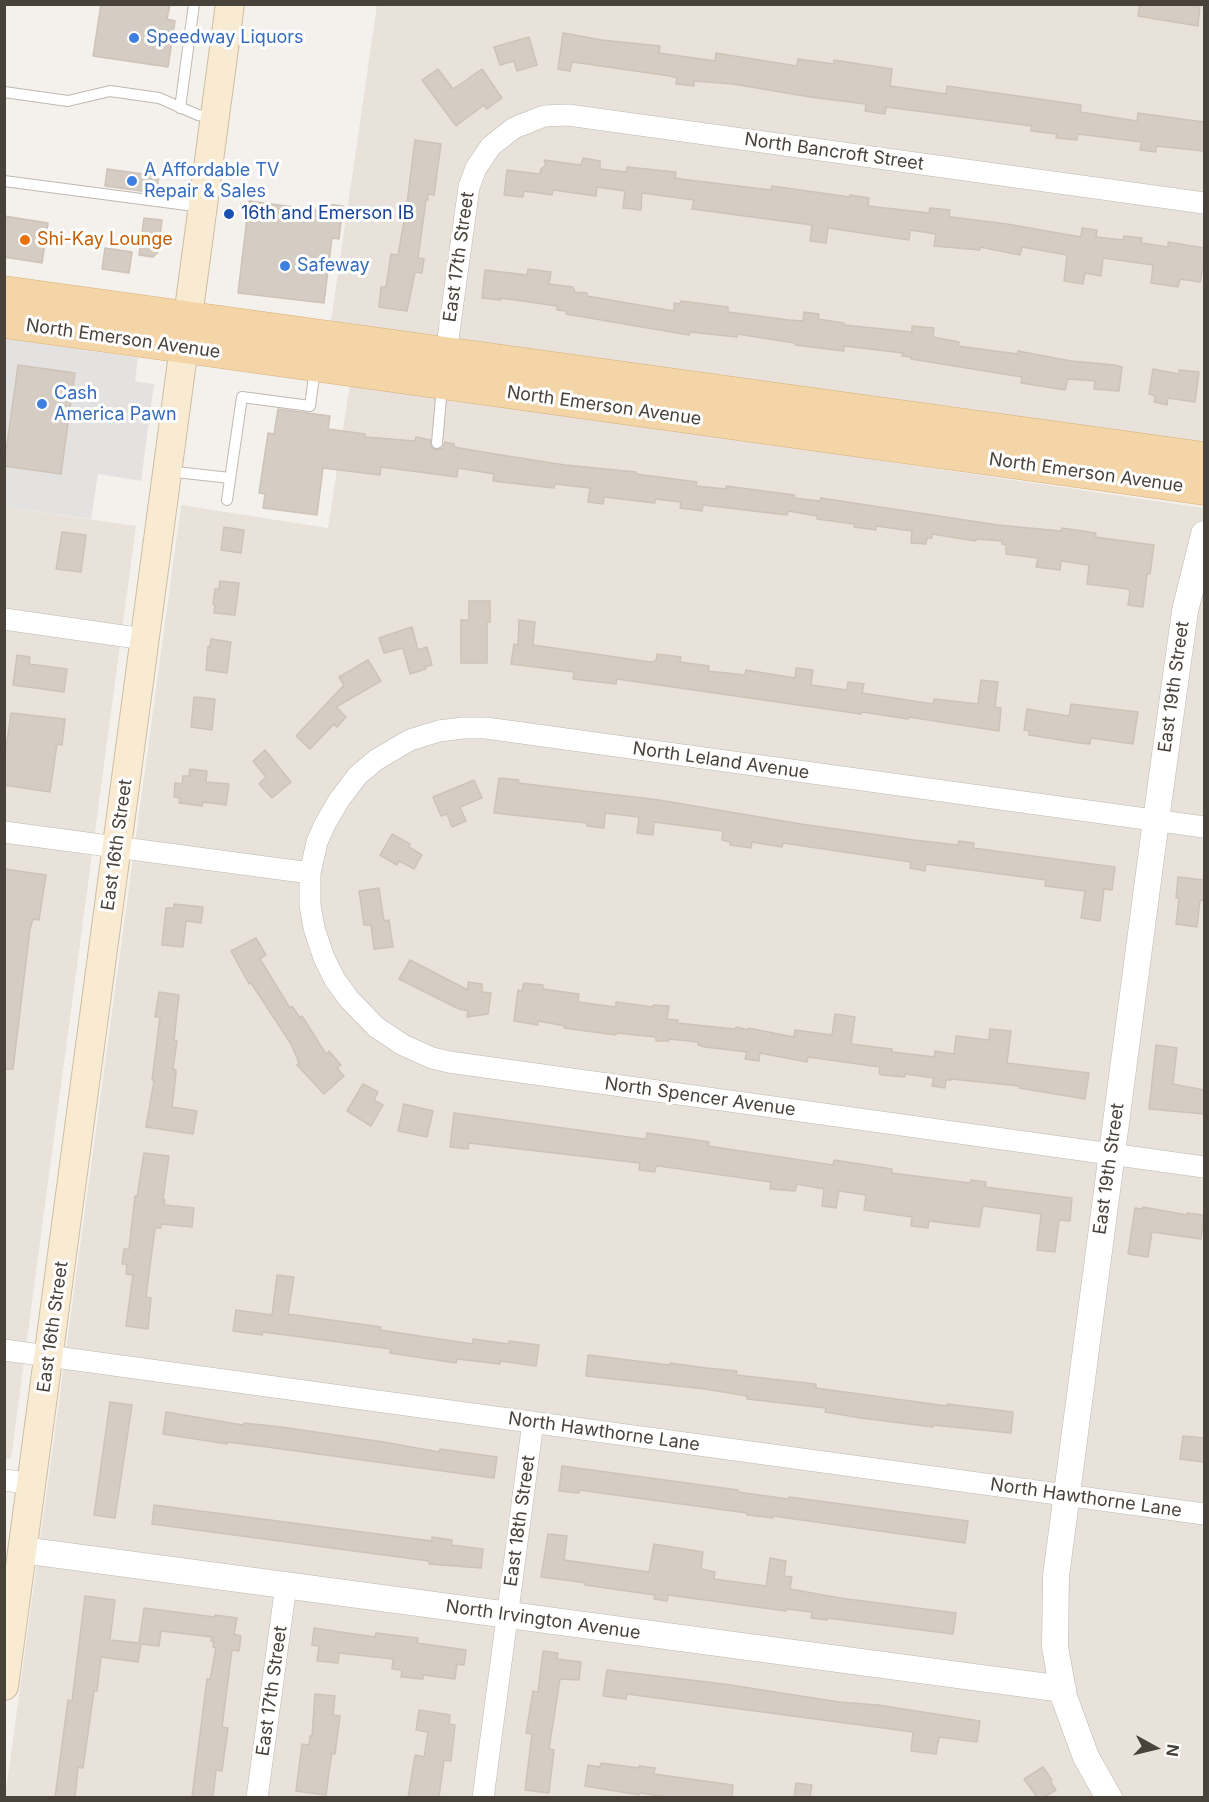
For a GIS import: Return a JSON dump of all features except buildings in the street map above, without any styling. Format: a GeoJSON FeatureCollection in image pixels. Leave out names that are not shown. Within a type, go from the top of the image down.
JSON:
{"type":"FeatureCollection","features":[{"type":"Feature","properties":{"kind":"main road","name":"East 16th Street"},"geometry":{"type":"LineString","coordinates":[[4,1686],[7,1645],[22,1550],[18,1482],[49,1356],[230,4]]}},
{"type":"Feature","properties":{"kind":"main road","name":"North Emerson Avenue"},"geometry":{"type":"LineString","coordinates":[[4,292],[185,332],[316,366],[1204,489]]}},
{"type":"Feature","properties":{"kind":"main road","name":"North Emerson Avenue"},"geometry":{"type":"LineString","coordinates":[[4,322],[185,332],[446,353],[1204,458]]}},
{"type":"Feature","properties":{"kind":"street","name":"North Bancroft Street"},"geometry":{"type":"LineString","coordinates":[[479,162],[496,142],[521,124],[544,116],[568,115],[1204,203]]}},
{"type":"Feature","properties":{"kind":"street","name":"East 17th Street"},"geometry":{"type":"LineString","coordinates":[[446,353],[469,187],[479,162]]}},
{"type":"Feature","properties":{"kind":"street","name":"East 19th Street"},"geometry":{"type":"LineString","coordinates":[[1109,1797],[1093,1771],[1077,1735],[1063,1689],[1055,1647],[1056,1576],[1185,611],[1204,534]]}},
{"type":"Feature","properties":{"kind":"street"},"geometry":{"type":"LineString","coordinates":[[4,619],[144,639]]}},
{"type":"Feature","properties":{"kind":"street","name":"North Leland Avenue"},"geometry":{"type":"LineString","coordinates":[[310,873],[317,842],[325,824],[358,775],[382,755],[410,740],[439,731],[463,728],[486,728],[1204,827]]}},
{"type":"Feature","properties":{"kind":"street"},"geometry":{"type":"LineString","coordinates":[[4,832],[310,873]]}},
{"type":"Feature","properties":{"kind":"street","name":"North Spencer Avenue"},"geometry":{"type":"LineString","coordinates":[[310,873],[310,904],[314,928],[324,958],[335,980],[354,1005],[376,1027],[403,1045],[432,1058],[1204,1167]]}},
{"type":"Feature","properties":{"kind":"street","name":"North Hawthorne Lane"},"geometry":{"type":"LineString","coordinates":[[4,1350],[1204,1514]]}},
{"type":"Feature","properties":{"kind":"street","name":"East 18th Street"},"geometry":{"type":"LineString","coordinates":[[483,1797],[533,1422]]}},
{"type":"Feature","properties":{"kind":"street","name":"North Irvington Avenue"},"geometry":{"type":"LineString","coordinates":[[22,1550],[1063,1689]]}},
{"type":"Feature","properties":{"kind":"street","name":"East 17th Street"},"geometry":{"type":"LineString","coordinates":[[257,1797],[286,1585]]}},
{"type":"Feature","properties":{"kind":"lane"},"geometry":{"type":"LineString","coordinates":[[180,108],[194,4]]}},
{"type":"Feature","properties":{"kind":"lane"},"geometry":{"type":"LineString","coordinates":[[4,92],[68,101],[110,91],[159,98],[198,115],[214,117]]}},
{"type":"Feature","properties":{"kind":"lane"},"geometry":{"type":"LineString","coordinates":[[4,181],[202,207]]}},
{"type":"Feature","properties":{"kind":"lane"},"geometry":{"type":"LineString","coordinates":[[227,500],[242,397],[310,406],[316,366]]}},
{"type":"Feature","properties":{"kind":"lane"},"geometry":{"type":"LineString","coordinates":[[437,442],[442,384]]}},
{"type":"Feature","properties":{"kind":"lane"},"geometry":{"type":"LineString","coordinates":[[167,471],[230,478]]}},
{"type":"Feature","properties":{"kind":"shaded area"},"geometry":{"type":"Polygon","coordinates":[[[377,5],[1204,5],[1204,438],[1198,444],[330,328],[377,5]]]}},
{"type":"Feature","properties":{"kind":"shaded area"},"geometry":{"type":"Polygon","coordinates":[[[5,338],[138,358],[135,381],[154,384],[141,481],[98,474],[91,519],[5,507],[5,338]]]}},
{"type":"Feature","properties":{"kind":"shaded area"},"geometry":{"type":"Polygon","coordinates":[[[350,383],[1204,508],[1204,1797],[5,1798],[181,505],[328,528],[350,383]]]}},
{"type":"Feature","properties":{"kind":"shaded area"},"geometry":{"type":"Polygon","coordinates":[[[5,507],[136,526],[11,1459],[5,1459],[5,507]]]}},
{"type":"Feature","properties":{"kind":"place","name":"Speedway Liquors"},"geometry":{"type":"Point","coordinates":[134,38]}},
{"type":"Feature","properties":{"kind":"place","name":"A Affordable TV Repair & Sales"},"geometry":{"type":"Point","coordinates":[132,181]}},
{"type":"Feature","properties":{"kind":"place","name":"16th and Emerson IB"},"geometry":{"type":"Point","coordinates":[229,214]}},
{"type":"Feature","properties":{"kind":"place","name":"Shi-Kay Lounge"},"geometry":{"type":"Point","coordinates":[25,240]}},
{"type":"Feature","properties":{"kind":"place","name":"Safeway"},"geometry":{"type":"Point","coordinates":[285,266]}},
{"type":"Feature","properties":{"kind":"place","name":"Cash America Pawn"},"geometry":{"type":"Point","coordinates":[42,404]}}]}
